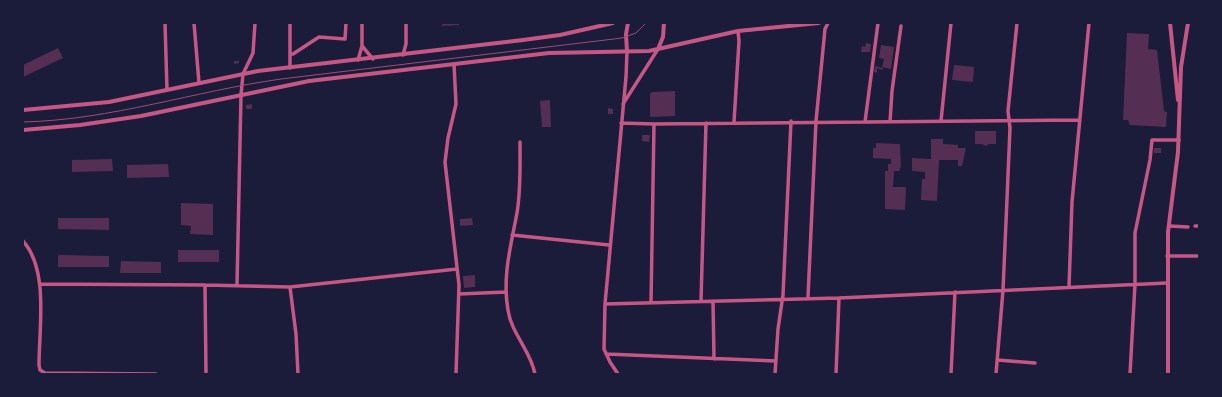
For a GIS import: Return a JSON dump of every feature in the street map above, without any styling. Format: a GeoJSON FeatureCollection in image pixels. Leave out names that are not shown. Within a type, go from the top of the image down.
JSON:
{"type":"FeatureCollection","features":[{"type":"Feature","properties":{"kind":"street"},"geometry":{"type":"LineString","coordinates":[[165,23],[167,90]]}},
{"type":"Feature","properties":{"kind":"street"},"geometry":{"type":"LineString","coordinates":[[194,23],[199,83]]}},
{"type":"Feature","properties":{"kind":"street"},"geometry":{"type":"LineString","coordinates":[[237,285],[241,95],[243,74],[253,53],[255,23]]}},
{"type":"Feature","properties":{"kind":"street"},"geometry":{"type":"LineString","coordinates":[[290,23],[290,68]]}},
{"type":"Feature","properties":{"kind":"street"},"geometry":{"type":"LineString","coordinates":[[290,54],[293,54],[319,37],[345,39],[346,23]]}},
{"type":"Feature","properties":{"kind":"street"},"geometry":{"type":"LineString","coordinates":[[358,60],[362,46],[362,23]]}},
{"type":"Feature","properties":{"kind":"street"},"geometry":{"type":"LineString","coordinates":[[403,55],[406,44],[406,23]]}},
{"type":"Feature","properties":{"kind":"street"},"geometry":{"type":"LineString","coordinates":[[23,110],[110,102],[243,74],[554,36],[613,23]]}},
{"type":"Feature","properties":{"kind":"street"},"geometry":{"type":"LineString","coordinates":[[618,374],[606,354],[604,347],[605,304],[609,245],[623,104],[626,34],[628,23]]}},
{"type":"Feature","properties":{"kind":"street"},"geometry":{"type":"LineString","coordinates":[[623,104],[658,49],[663,37],[664,23]]}},
{"type":"Feature","properties":{"kind":"street"},"geometry":{"type":"LineString","coordinates":[[23,130],[80,125],[141,116],[296,83],[569,51],[626,52],[658,49],[738,31],[819,23]]}},
{"type":"Feature","properties":{"kind":"street"},"geometry":{"type":"LineString","coordinates":[[808,297],[816,121],[825,29],[828,23]]}},
{"type":"Feature","properties":{"kind":"street"},"geometry":{"type":"LineString","coordinates":[[865,122],[878,23]]}},
{"type":"Feature","properties":{"kind":"street"},"geometry":{"type":"LineString","coordinates":[[941,121],[951,23]]}},
{"type":"Feature","properties":{"kind":"street"},"geometry":{"type":"LineString","coordinates":[[996,374],[1003,290],[1009,104],[1018,23]]}},
{"type":"Feature","properties":{"kind":"street"},"geometry":{"type":"LineString","coordinates":[[1069,287],[1072,202],[1090,23]]}},
{"type":"Feature","properties":{"kind":"street"},"geometry":{"type":"LineString","coordinates":[[1170,23],[1179,111]]}},
{"type":"Feature","properties":{"kind":"street"},"geometry":{"type":"LineString","coordinates":[[1168,374],[1167,256],[1179,140],[1181,67],[1188,23]]}},
{"type":"Feature","properties":{"kind":"street"},"geometry":{"type":"LineString","coordinates":[[890,122],[892,91],[901,26]]}},
{"type":"Feature","properties":{"kind":"street"},"geometry":{"type":"LineString","coordinates":[[734,122],[738,31]]}},
{"type":"Feature","properties":{"kind":"street"},"geometry":{"type":"LineString","coordinates":[[362,46],[373,58]]}},
{"type":"Feature","properties":{"kind":"street"},"geometry":{"type":"LineString","coordinates":[[454,64],[456,104],[448,138],[445,162],[459,294],[456,374]]}},
{"type":"Feature","properties":{"kind":"street"},"geometry":{"type":"LineString","coordinates":[[621,123],[654,124],[791,121],[890,122],[1009,119],[1080,120]]}},
{"type":"Feature","properties":{"kind":"street"},"geometry":{"type":"LineString","coordinates":[[775,374],[778,329],[783,298],[791,121]]}},
{"type":"Feature","properties":{"kind":"street"},"geometry":{"type":"LineString","coordinates":[[701,301],[706,123]]}},
{"type":"Feature","properties":{"kind":"street"},"geometry":{"type":"LineString","coordinates":[[651,303],[654,124]]}},
{"type":"Feature","properties":{"kind":"street"},"geometry":{"type":"LineString","coordinates":[[1130,374],[1135,284],[1135,233],[1150,160],[1152,140],[1179,140]]}},
{"type":"Feature","properties":{"kind":"street"},"geometry":{"type":"LineString","coordinates":[[520,142],[519,192],[512,235],[506,292],[510,319],[529,356],[536,374]]}},
{"type":"Feature","properties":{"kind":"street"},"geometry":{"type":"LineString","coordinates":[[1169,226],[1188,226]]}},
{"type":"Feature","properties":{"kind":"street"},"geometry":{"type":"LineString","coordinates":[[512,235],[609,245]]}},
{"type":"Feature","properties":{"kind":"street"},"geometry":{"type":"LineString","coordinates":[[23,241],[32,256],[40,277],[40,370],[45,373],[65,374],[156,374]]}},
{"type":"Feature","properties":{"kind":"street"},"geometry":{"type":"LineString","coordinates":[[1167,256],[1199,256]]}},
{"type":"Feature","properties":{"kind":"street"},"geometry":{"type":"LineString","coordinates":[[40,284],[205,284],[290,287],[457,269]]}},
{"type":"Feature","properties":{"kind":"street"},"geometry":{"type":"LineString","coordinates":[[605,304],[808,297],[839,298],[1167,283]]}},
{"type":"Feature","properties":{"kind":"street"},"geometry":{"type":"LineString","coordinates":[[205,284],[206,374]]}},
{"type":"Feature","properties":{"kind":"street"},"geometry":{"type":"LineString","coordinates":[[290,287],[296,334],[298,374]]}},
{"type":"Feature","properties":{"kind":"street"},"geometry":{"type":"LineString","coordinates":[[459,294],[506,292]]}},
{"type":"Feature","properties":{"kind":"street"},"geometry":{"type":"LineString","coordinates":[[951,374],[955,292]]}},
{"type":"Feature","properties":{"kind":"street"},"geometry":{"type":"LineString","coordinates":[[836,374],[839,298]]}},
{"type":"Feature","properties":{"kind":"street"},"geometry":{"type":"LineString","coordinates":[[712,301],[714,358]]}},
{"type":"Feature","properties":{"kind":"street"},"geometry":{"type":"LineString","coordinates":[[606,354],[776,361]]}},
{"type":"Feature","properties":{"kind":"street"},"geometry":{"type":"LineString","coordinates":[[997,360],[1035,362]]}},
{"type":"Feature","properties":{"kind":"building"},"geometry":{"type":"Polygon","coordinates":[[[442,23],[459,23],[459,25],[442,26],[442,23]]]}},
{"type":"Feature","properties":{"kind":"building"},"geometry":{"type":"Polygon","coordinates":[[[1127,33],[1149,34],[1148,49],[1157,50],[1164,111],[1167,112],[1166,127],[1130,125],[1128,120],[1123,120],[1127,33]]]}},
{"type":"Feature","properties":{"kind":"building"},"geometry":{"type":"Polygon","coordinates":[[[866,43],[871,44],[870,52],[861,52],[862,46],[865,47],[866,43]]]}},
{"type":"Feature","properties":{"kind":"building"},"geometry":{"type":"Polygon","coordinates":[[[881,45],[894,47],[891,69],[882,67],[884,59],[879,58],[881,45]]]}},
{"type":"Feature","properties":{"kind":"building"},"geometry":{"type":"Polygon","coordinates":[[[58,48],[63,58],[23,77],[23,65],[58,48]]]}},
{"type":"Feature","properties":{"kind":"building"},"geometry":{"type":"Polygon","coordinates":[[[234,61],[239,61],[239,63],[234,64],[234,61]]]}},
{"type":"Feature","properties":{"kind":"building"},"geometry":{"type":"Polygon","coordinates":[[[954,65],[974,67],[973,82],[952,80],[954,65]]]}},
{"type":"Feature","properties":{"kind":"building"},"geometry":{"type":"Polygon","coordinates":[[[875,66],[883,68],[883,70],[877,68],[877,73],[874,72],[875,66]]]}},
{"type":"Feature","properties":{"kind":"building"},"geometry":{"type":"Polygon","coordinates":[[[675,91],[675,116],[650,117],[650,94],[652,92],[675,91]]]}},
{"type":"Feature","properties":{"kind":"building"},"geometry":{"type":"Polygon","coordinates":[[[550,100],[551,127],[542,127],[540,101],[550,100]]]}},
{"type":"Feature","properties":{"kind":"building"},"geometry":{"type":"Polygon","coordinates":[[[252,104],[252,109],[246,109],[246,105],[252,104]]]}},
{"type":"Feature","properties":{"kind":"building"},"geometry":{"type":"Polygon","coordinates":[[[608,108],[613,109],[613,114],[608,114],[608,108]]]}},
{"type":"Feature","properties":{"kind":"building"},"geometry":{"type":"Polygon","coordinates":[[[975,131],[996,131],[996,144],[989,144],[986,146],[982,144],[975,144],[975,131]]]}},
{"type":"Feature","properties":{"kind":"building"},"geometry":{"type":"Polygon","coordinates":[[[642,135],[650,135],[649,142],[642,141],[642,135]]]}},
{"type":"Feature","properties":{"kind":"building"},"geometry":{"type":"Polygon","coordinates":[[[931,139],[943,139],[943,144],[958,145],[958,148],[966,148],[962,166],[958,166],[958,160],[939,160],[937,201],[921,200],[922,179],[925,179],[925,172],[912,171],[912,158],[931,159],[931,139]]]}},
{"type":"Feature","properties":{"kind":"building"},"geometry":{"type":"Polygon","coordinates":[[[876,143],[900,144],[901,166],[899,171],[894,171],[893,187],[906,187],[905,210],[885,209],[885,171],[888,171],[888,164],[891,164],[891,159],[873,158],[873,148],[876,148],[876,143]]]}},
{"type":"Feature","properties":{"kind":"building"},"geometry":{"type":"Polygon","coordinates":[[[1154,148],[1161,148],[1161,153],[1154,153],[1154,148]]]}},
{"type":"Feature","properties":{"kind":"building"},"geometry":{"type":"Polygon","coordinates":[[[112,159],[113,171],[72,172],[72,160],[112,159]]]}},
{"type":"Feature","properties":{"kind":"building"},"geometry":{"type":"Polygon","coordinates":[[[168,164],[169,177],[127,178],[127,165],[168,164]]]}},
{"type":"Feature","properties":{"kind":"building"},"geometry":{"type":"Polygon","coordinates":[[[181,203],[213,204],[213,235],[190,234],[191,226],[181,225],[181,203]]]}},
{"type":"Feature","properties":{"kind":"building"},"geometry":{"type":"Polygon","coordinates":[[[58,218],[109,218],[109,230],[58,229],[58,218]]]}},
{"type":"Feature","properties":{"kind":"building"},"geometry":{"type":"Polygon","coordinates":[[[472,218],[473,225],[460,226],[460,219],[472,218]]]}},
{"type":"Feature","properties":{"kind":"building"},"geometry":{"type":"Polygon","coordinates":[[[178,250],[219,250],[219,262],[178,262],[178,250]]]}},
{"type":"Feature","properties":{"kind":"building"},"geometry":{"type":"Polygon","coordinates":[[[58,255],[109,256],[109,267],[58,267],[58,255]]]}},
{"type":"Feature","properties":{"kind":"building"},"geometry":{"type":"Polygon","coordinates":[[[121,261],[161,262],[161,273],[120,273],[121,261]]]}},
{"type":"Feature","properties":{"kind":"building"},"geometry":{"type":"Polygon","coordinates":[[[475,275],[475,287],[464,288],[463,276],[475,275]]]}},
{"type":"Feature","properties":{"kind":"tram line"},"geometry":{"type":"LineString","coordinates":[[23,122],[56,120],[121,111],[217,90],[281,79],[622,38],[636,33],[646,23]]}}]}
